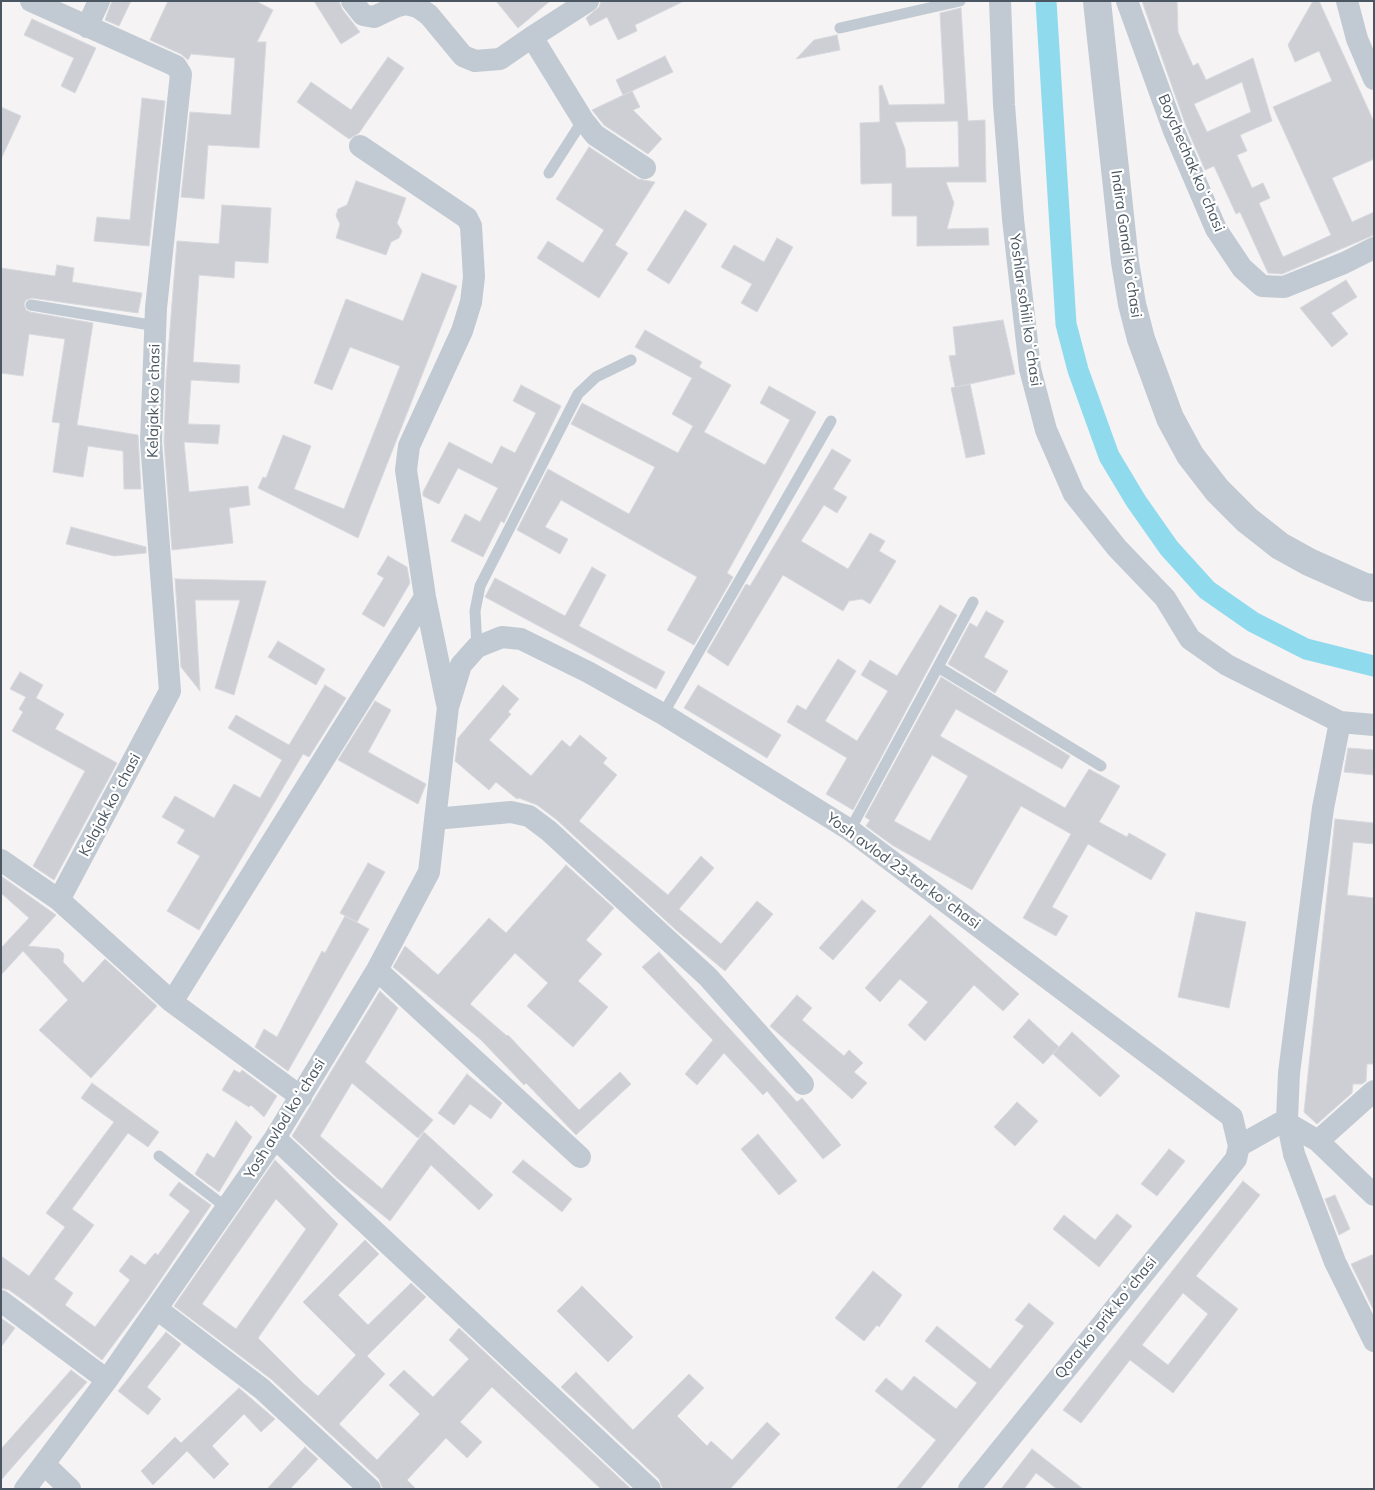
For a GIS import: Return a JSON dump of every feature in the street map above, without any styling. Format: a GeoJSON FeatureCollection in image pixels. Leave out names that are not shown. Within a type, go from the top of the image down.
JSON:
{"type":"FeatureCollection","features":[{"type":"Feature","properties":{"kind":"street","name":"Kelajak koʻchasi"},"geometry":{"type":"LineString","coordinates":[[31,1],[176,66],[181,74],[156,308],[151,442],[170,691],[59,900]]}},
{"type":"Feature","properties":{"kind":"street"},"geometry":{"type":"LineString","coordinates":[[87,26],[99,1]]}},
{"type":"Feature","properties":{"kind":"street"},"geometry":{"type":"LineString","coordinates":[[352,1],[363,15],[374,17],[406,4],[418,7],[429,15],[463,56],[475,61],[500,59],[588,1]]}},
{"type":"Feature","properties":{"kind":"street","name":"Yoshlar sohili koʻchasi"},"geometry":{"type":"LineString","coordinates":[[1000,1],[1004,105],[1013,219],[1030,369],[1046,430],[1074,494],[1117,548],[1165,598],[1190,639],[1226,665],[1340,722]]}},
{"type":"Feature","properties":{"kind":"street","name":"Indira Gandi koʻchasi"},"geometry":{"type":"LineString","coordinates":[[1097,1],[1125,262],[1132,304],[1140,339],[1170,418],[1190,454],[1217,490],[1247,520],[1280,546],[1309,562],[1365,587],[1374,588]]}},
{"type":"Feature","properties":{"kind":"street","name":"Boychechak koʻchasi"},"geometry":{"type":"LineString","coordinates":[[1127,1],[1174,131],[1216,229],[1242,268],[1262,286],[1284,287],[1344,263],[1374,248]]}},
{"type":"Feature","properties":{"kind":"street"},"geometry":{"type":"LineString","coordinates":[[1347,1],[1356,39],[1374,79]]}},
{"type":"Feature","properties":{"kind":"street"},"geometry":{"type":"LineString","coordinates":[[532,37],[583,120],[595,135],[644,168]]}},
{"type":"Feature","properties":{"kind":"street"},"geometry":{"type":"LineString","coordinates":[[360,146],[467,218],[472,226],[474,277],[471,302],[462,331],[409,446],[406,470],[425,597],[448,707]]}},
{"type":"Feature","properties":{"kind":"street"},"geometry":{"type":"LineString","coordinates":[[172,1002],[425,597]]}},
{"type":"Feature","properties":{"kind":"street","name":"Yosh avlod 23-tor koʻchasi"},"geometry":{"type":"LineString","coordinates":[[477,646],[502,638],[521,639],[588,672],[662,714],[850,830],[1232,1117],[1245,1142]]}},
{"type":"Feature","properties":{"kind":"street"},"geometry":{"type":"LineString","coordinates":[[448,707],[461,665],[477,646]]}},
{"type":"Feature","properties":{"kind":"street","name":"Yosh avlod koʻchasi"},"geometry":{"type":"LineString","coordinates":[[25,1489],[107,1380],[276,1138],[377,970],[429,872],[448,707]]}},
{"type":"Feature","properties":{"kind":"street"},"geometry":{"type":"LineString","coordinates":[[1374,725],[1340,722],[1323,808],[1282,1124],[1335,1262],[1374,1341]]}},
{"type":"Feature","properties":{"kind":"street"},"geometry":{"type":"LineString","coordinates":[[435,819],[511,812],[529,816],[549,831],[708,977],[803,1084]]}},
{"type":"Feature","properties":{"kind":"street"},"geometry":{"type":"LineString","coordinates":[[1,860],[59,900],[172,1002],[301,1097]]}},
{"type":"Feature","properties":{"kind":"street"},"geometry":{"type":"LineString","coordinates":[[377,970],[580,1157]]}},
{"type":"Feature","properties":{"kind":"street"},"geometry":{"type":"LineString","coordinates":[[1318,1142],[1374,1091]]}},
{"type":"Feature","properties":{"kind":"street"},"geometry":{"type":"LineString","coordinates":[[1282,1124],[1318,1142],[1374,1194]]}},
{"type":"Feature","properties":{"kind":"street"},"geometry":{"type":"LineString","coordinates":[[1245,1142],[1282,1124]]}},
{"type":"Feature","properties":{"kind":"street"},"geometry":{"type":"LineString","coordinates":[[276,1138],[650,1489]]}},
{"type":"Feature","properties":{"kind":"street","name":"Qora koʻprik koʻchasi"},"geometry":{"type":"LineString","coordinates":[[969,1489],[1236,1159],[1245,1142]]}},
{"type":"Feature","properties":{"kind":"street"},"geometry":{"type":"LineString","coordinates":[[1,1301],[107,1380]]}},
{"type":"Feature","properties":{"kind":"street"},"geometry":{"type":"LineString","coordinates":[[157,1309],[262,1389],[370,1489]]}},
{"type":"Feature","properties":{"kind":"street"},"geometry":{"type":"LineString","coordinates":[[44,1464],[70,1489]]}},
{"type":"Feature","properties":{"kind":"lane"},"geometry":{"type":"LineString","coordinates":[[840,28],[960,1]]}},
{"type":"Feature","properties":{"kind":"lane"},"geometry":{"type":"LineString","coordinates":[[549,173],[583,120]]}},
{"type":"Feature","properties":{"kind":"lane"},"geometry":{"type":"LineString","coordinates":[[31,305],[156,326]]}},
{"type":"Feature","properties":{"kind":"lane"},"geometry":{"type":"LineString","coordinates":[[477,646],[475,611],[480,586],[578,394],[596,377],[631,360]]}},
{"type":"Feature","properties":{"kind":"lane"},"geometry":{"type":"LineString","coordinates":[[662,714],[831,422]]}},
{"type":"Feature","properties":{"kind":"lane"},"geometry":{"type":"LineString","coordinates":[[850,830],[973,602]]}},
{"type":"Feature","properties":{"kind":"lane"},"geometry":{"type":"LineString","coordinates":[[938,667],[1101,766]]}},
{"type":"Feature","properties":{"kind":"lane"},"geometry":{"type":"LineString","coordinates":[[159,1156],[227,1208]]}},
{"type":"Feature","properties":{"kind":"building"},"geometry":{"type":"Polygon","coordinates":[[[112,1],[131,1],[119,26],[105,20],[112,1]]]}},
{"type":"Feature","properties":{"kind":"building"},"geometry":{"type":"Polygon","coordinates":[[[168,1],[256,1],[273,10],[257,42],[266,42],[259,148],[208,145],[204,199],[181,197],[190,112],[231,115],[235,58],[191,54],[188,60],[181,54],[150,40],[168,1]]]}},
{"type":"Feature","properties":{"kind":"building"},"geometry":{"type":"Polygon","coordinates":[[[314,1],[339,1],[342,9],[360,32],[341,44],[314,1]]]}},
{"type":"Feature","properties":{"kind":"building"},"geometry":{"type":"Polygon","coordinates":[[[496,1],[550,1],[518,28],[496,1]]]}},
{"type":"Feature","properties":{"kind":"building"},"geometry":{"type":"Polygon","coordinates":[[[601,1],[684,1],[635,25],[637,31],[618,40],[607,17],[590,26],[586,18],[599,7],[601,1]]]}},
{"type":"Feature","properties":{"kind":"building"},"geometry":{"type":"Polygon","coordinates":[[[1142,1],[1177,1],[1178,32],[1193,66],[1198,63],[1206,80],[1253,58],[1272,121],[1240,135],[1247,151],[1237,155],[1252,188],[1263,183],[1270,198],[1259,203],[1283,257],[1331,235],[1273,107],[1332,81],[1319,51],[1295,62],[1288,45],[1313,1],[1319,1],[1374,122],[1374,159],[1332,178],[1352,222],[1374,212],[1374,235],[1282,274],[1268,273],[1240,212],[1236,214],[1214,166],[1205,170],[1186,126],[1142,1]],[[1242,82],[1194,104],[1207,132],[1251,112],[1242,82]]]}},
{"type":"Feature","properties":{"kind":"building"},"geometry":{"type":"Polygon","coordinates":[[[961,8],[968,121],[985,120],[986,182],[946,182],[954,203],[947,229],[988,228],[989,245],[917,246],[917,216],[892,216],[892,183],[861,184],[860,123],[880,122],[879,86],[882,85],[889,105],[945,104],[940,13],[961,8]],[[958,121],[895,122],[905,149],[906,168],[959,167],[958,121]]]}},
{"type":"Feature","properties":{"kind":"building"},"geometry":{"type":"Polygon","coordinates":[[[32,19],[96,48],[75,93],[61,86],[74,58],[24,35],[32,19]]]}},
{"type":"Feature","properties":{"kind":"building"},"geometry":{"type":"Polygon","coordinates":[[[837,35],[840,50],[796,59],[814,40],[837,35]]]}},
{"type":"Feature","properties":{"kind":"building"},"geometry":{"type":"Polygon","coordinates":[[[665,56],[673,72],[623,95],[616,80],[665,56]]]}},
{"type":"Feature","properties":{"kind":"building"},"geometry":{"type":"Polygon","coordinates":[[[388,57],[404,68],[359,133],[349,139],[297,102],[311,82],[351,110],[388,57]]]}},
{"type":"Feature","properties":{"kind":"building"},"geometry":{"type":"Polygon","coordinates":[[[632,91],[640,107],[633,110],[662,139],[648,154],[604,125],[592,110],[632,91]]]}},
{"type":"Feature","properties":{"kind":"building"},"geometry":{"type":"Polygon","coordinates":[[[142,98],[165,101],[149,246],[94,241],[97,217],[130,220],[142,98]]]}},
{"type":"Feature","properties":{"kind":"building"},"geometry":{"type":"Polygon","coordinates":[[[1,107],[21,116],[1,159],[1,107]]]}},
{"type":"Feature","properties":{"kind":"building"},"geometry":{"type":"Polygon","coordinates":[[[589,147],[638,179],[655,182],[615,245],[628,253],[599,298],[537,258],[548,241],[583,263],[604,230],[556,199],[589,147]]]}},
{"type":"Feature","properties":{"kind":"building"},"geometry":{"type":"Polygon","coordinates":[[[356,181],[406,198],[397,223],[402,231],[399,238],[391,242],[386,255],[336,238],[340,224],[336,216],[338,209],[347,205],[356,181]]]}},
{"type":"Feature","properties":{"kind":"building"},"geometry":{"type":"Polygon","coordinates":[[[222,205],[271,208],[268,263],[235,261],[234,278],[199,275],[193,362],[240,365],[239,383],[191,380],[188,424],[220,425],[218,444],[184,442],[189,492],[248,486],[250,505],[229,508],[233,543],[172,550],[164,442],[166,379],[177,241],[219,244],[222,205]]]}},
{"type":"Feature","properties":{"kind":"building"},"geometry":{"type":"Polygon","coordinates":[[[685,210],[707,224],[669,284],[647,270],[685,210]]]}},
{"type":"Feature","properties":{"kind":"building"},"geometry":{"type":"Polygon","coordinates":[[[777,238],[793,247],[757,312],[741,303],[752,284],[721,267],[734,245],[764,262],[777,238]]]}},
{"type":"Feature","properties":{"kind":"building"},"geometry":{"type":"Polygon","coordinates":[[[57,265],[74,268],[72,282],[142,293],[138,313],[32,298],[26,300],[24,304],[26,310],[30,312],[93,323],[77,425],[138,435],[141,489],[124,489],[123,451],[88,446],[83,477],[53,472],[60,423],[52,422],[65,339],[29,334],[23,376],[1,373],[1,268],[55,276],[57,265]]]}},
{"type":"Feature","properties":{"kind":"building"},"geometry":{"type":"Polygon","coordinates":[[[422,273],[457,286],[358,538],[258,488],[263,477],[266,478],[283,435],[311,446],[294,489],[344,509],[400,366],[350,347],[332,390],[314,383],[346,299],[403,321],[422,273]]]}},
{"type":"Feature","properties":{"kind":"building"},"geometry":{"type":"Polygon","coordinates":[[[1346,280],[1357,297],[1331,313],[1348,334],[1332,347],[1300,308],[1346,280]]]}},
{"type":"Feature","properties":{"kind":"building"},"geometry":{"type":"Polygon","coordinates":[[[1003,320],[1015,374],[956,387],[970,384],[985,454],[966,458],[951,388],[955,387],[949,356],[956,355],[953,327],[1003,320]]]}},
{"type":"Feature","properties":{"kind":"building"},"geometry":{"type":"Polygon","coordinates":[[[645,330],[702,362],[699,367],[731,385],[704,432],[765,465],[790,420],[760,403],[769,386],[816,412],[727,573],[733,577],[694,645],[667,630],[697,577],[561,500],[545,527],[568,539],[560,554],[517,530],[548,469],[629,514],[655,467],[571,424],[582,403],[678,453],[693,426],[672,414],[692,378],[635,347],[645,330]]]}},
{"type":"Feature","properties":{"kind":"building"},"geometry":{"type":"Polygon","coordinates":[[[521,385],[561,406],[504,523],[501,521],[483,557],[451,541],[465,514],[480,522],[498,488],[458,468],[439,504],[423,496],[423,492],[449,442],[492,464],[501,446],[515,453],[536,413],[513,401],[521,385]]]}},
{"type":"Feature","properties":{"kind":"building"},"geometry":{"type":"Polygon","coordinates":[[[832,449],[851,460],[833,489],[847,497],[837,513],[824,505],[801,541],[848,569],[870,533],[885,541],[879,551],[896,561],[870,604],[862,599],[849,601],[843,611],[783,575],[728,666],[707,652],[746,584],[750,586],[832,449]]]}},
{"type":"Feature","properties":{"kind":"building"},"geometry":{"type":"Polygon","coordinates":[[[71,527],[146,547],[146,553],[114,556],[66,544],[71,527]]]}},
{"type":"Feature","properties":{"kind":"building"},"geometry":{"type":"Polygon","coordinates":[[[388,556],[407,567],[410,583],[384,627],[362,614],[384,578],[377,574],[388,556]]]}},
{"type":"Feature","properties":{"kind":"building"},"geometry":{"type":"Polygon","coordinates":[[[592,567],[606,575],[579,626],[665,672],[656,689],[485,597],[495,578],[565,616],[592,567]]]}},
{"type":"Feature","properties":{"kind":"building"},"geometry":{"type":"Polygon","coordinates":[[[175,579],[266,581],[234,695],[215,688],[240,600],[195,600],[200,691],[181,667],[175,579]]]}},
{"type":"Feature","properties":{"kind":"building"},"geometry":{"type":"Polygon","coordinates":[[[940,605],[957,615],[853,810],[826,794],[847,758],[787,722],[797,705],[806,710],[838,659],[856,671],[825,721],[857,741],[888,691],[861,675],[870,660],[897,676],[940,605]]]}},
{"type":"Feature","properties":{"kind":"building"},"geometry":{"type":"Polygon","coordinates":[[[986,611],[1004,621],[984,657],[1008,671],[995,693],[948,664],[970,623],[977,627],[986,611]]]}},
{"type":"Feature","properties":{"kind":"building"},"geometry":{"type":"Polygon","coordinates":[[[278,641],[325,669],[316,685],[268,657],[278,641]]]}},
{"type":"Feature","properties":{"kind":"building"},"geometry":{"type":"Polygon","coordinates":[[[20,672],[43,685],[36,698],[64,714],[55,729],[117,763],[54,880],[33,866],[85,771],[12,731],[23,712],[19,709],[26,697],[10,689],[20,672]]]}},
{"type":"Feature","properties":{"kind":"building"},"geometry":{"type":"Polygon","coordinates":[[[941,677],[1070,756],[1062,769],[956,709],[940,736],[1065,808],[1089,769],[1120,786],[1099,822],[1127,837],[1129,833],[1166,854],[1151,880],[1088,844],[1052,907],[1068,916],[1056,936],[1023,918],[1071,834],[1021,806],[972,890],[892,845],[866,826],[870,820],[865,817],[941,677]],[[932,755],[894,821],[930,841],[968,776],[932,755]]]}},
{"type":"Feature","properties":{"kind":"building"},"geometry":{"type":"Polygon","coordinates":[[[325,685],[346,698],[309,757],[303,754],[199,930],[167,911],[200,856],[177,843],[185,830],[162,817],[175,796],[214,818],[234,784],[260,798],[282,760],[228,728],[236,715],[289,745],[325,685]]]}},
{"type":"Feature","properties":{"kind":"building"},"geometry":{"type":"Polygon","coordinates":[[[503,685],[519,699],[508,712],[511,714],[489,740],[531,776],[562,740],[570,747],[580,735],[607,758],[603,763],[617,775],[579,821],[668,895],[701,856],[714,868],[679,909],[721,944],[757,901],[773,914],[725,971],[676,930],[557,820],[537,805],[519,798],[517,799],[496,782],[489,790],[455,761],[458,738],[503,685]]]}},
{"type":"Feature","properties":{"kind":"building"},"geometry":{"type":"Polygon","coordinates":[[[698,685],[781,735],[767,758],[684,708],[698,685]]]}},
{"type":"Feature","properties":{"kind":"building"},"geometry":{"type":"Polygon","coordinates":[[[375,701],[391,710],[368,752],[426,784],[418,804],[338,760],[375,701]]]}},
{"type":"Feature","properties":{"kind":"building"},"geometry":{"type":"Polygon","coordinates":[[[1348,748],[1374,750],[1374,775],[1344,772],[1348,748]]]}},
{"type":"Feature","properties":{"kind":"building"},"geometry":{"type":"Polygon","coordinates":[[[1335,819],[1374,823],[1374,844],[1353,842],[1347,895],[1374,898],[1374,1064],[1367,1064],[1366,1081],[1362,1084],[1353,1084],[1352,1093],[1317,1124],[1304,1112],[1335,819]]]}},
{"type":"Feature","properties":{"kind":"building"},"geometry":{"type":"Polygon","coordinates":[[[368,863],[385,872],[357,922],[340,913],[368,863]]]}},
{"type":"Feature","properties":{"kind":"building"},"geometry":{"type":"Polygon","coordinates":[[[566,865],[614,908],[586,940],[602,954],[578,981],[608,1007],[573,1047],[527,1006],[548,983],[515,953],[470,1004],[508,1035],[579,1110],[620,1072],[631,1084],[576,1135],[481,1040],[393,967],[405,946],[438,975],[489,918],[506,933],[566,865]]]}},
{"type":"Feature","properties":{"kind":"building"},"geometry":{"type":"Polygon","coordinates":[[[1,876],[56,915],[28,946],[59,949],[64,954],[63,962],[83,983],[105,959],[157,1006],[91,1078],[39,1030],[68,1000],[23,951],[1,975],[1,948],[29,918],[1,893],[1,876]]]}},
{"type":"Feature","properties":{"kind":"building"},"geometry":{"type":"Polygon","coordinates":[[[862,900],[876,911],[833,960],[819,948],[862,900]]]}},
{"type":"Feature","properties":{"kind":"building"},"geometry":{"type":"Polygon","coordinates":[[[1196,912],[1246,922],[1229,1008],[1178,997],[1196,912]]]}},
{"type":"Feature","properties":{"kind":"building"},"geometry":{"type":"Polygon","coordinates":[[[930,915],[1019,994],[1003,1011],[974,985],[925,1041],[908,1025],[928,1002],[900,979],[880,1002],[865,988],[930,915]]]}},
{"type":"Feature","properties":{"kind":"building"},"geometry":{"type":"Polygon","coordinates":[[[345,916],[369,929],[288,1071],[255,1047],[264,1029],[277,1037],[322,951],[325,953],[345,916]]]}},
{"type":"Feature","properties":{"kind":"building"},"geometry":{"type":"Polygon","coordinates":[[[659,952],[797,1102],[802,1098],[841,1145],[823,1159],[767,1091],[763,1095],[724,1053],[697,1085],[685,1074],[713,1040],[642,967],[659,952]]]}},
{"type":"Feature","properties":{"kind":"building"},"geometry":{"type":"Polygon","coordinates":[[[380,991],[398,1008],[365,1062],[433,1120],[418,1138],[352,1083],[320,1136],[382,1189],[424,1132],[493,1195],[479,1210],[431,1165],[390,1221],[338,1179],[292,1136],[380,991]]]}},
{"type":"Feature","properties":{"kind":"building"},"geometry":{"type":"Polygon","coordinates":[[[797,995],[812,1008],[802,1020],[844,1056],[849,1050],[863,1063],[854,1072],[867,1083],[852,1099],[770,1026],[797,995]]]}},
{"type":"Feature","properties":{"kind":"building"},"geometry":{"type":"Polygon","coordinates":[[[1029,1019],[1059,1047],[1043,1064],[1013,1037],[1029,1019]]]}},
{"type":"Feature","properties":{"kind":"building"},"geometry":{"type":"Polygon","coordinates":[[[1072,1032],[1120,1076],[1100,1097],[1053,1054],[1072,1032]]]}},
{"type":"Feature","properties":{"kind":"building"},"geometry":{"type":"Polygon","coordinates":[[[234,1070],[240,1073],[242,1070],[277,1096],[264,1117],[251,1105],[249,1107],[222,1090],[234,1070]]]}},
{"type":"Feature","properties":{"kind":"building"},"geometry":{"type":"Polygon","coordinates":[[[467,1074],[502,1103],[491,1119],[470,1104],[454,1125],[438,1113],[467,1074]]]}},
{"type":"Feature","properties":{"kind":"building"},"geometry":{"type":"Polygon","coordinates":[[[92,1083],[159,1132],[148,1147],[128,1133],[72,1209],[94,1225],[54,1279],[73,1293],[65,1305],[95,1327],[130,1280],[119,1271],[131,1255],[145,1265],[155,1253],[158,1255],[190,1211],[169,1195],[179,1182],[211,1205],[148,1298],[102,1360],[9,1290],[1,1288],[1,1256],[29,1276],[65,1227],[46,1213],[114,1122],[81,1098],[92,1083]]]}},
{"type":"Feature","properties":{"kind":"building"},"geometry":{"type":"Polygon","coordinates":[[[1017,1102],[1038,1121],[1015,1146],[994,1127],[1017,1102]]]}},
{"type":"Feature","properties":{"kind":"building"},"geometry":{"type":"Polygon","coordinates":[[[236,1121],[252,1137],[219,1192],[195,1174],[207,1153],[214,1158],[236,1121]]]}},
{"type":"Feature","properties":{"kind":"building"},"geometry":{"type":"Polygon","coordinates":[[[758,1134],[797,1181],[779,1195],[741,1149],[758,1134]]]}},
{"type":"Feature","properties":{"kind":"building"},"geometry":{"type":"Polygon","coordinates":[[[1169,1149],[1185,1161],[1157,1196],[1141,1184],[1169,1149]]]}},
{"type":"Feature","properties":{"kind":"building"},"geometry":{"type":"Polygon","coordinates":[[[275,1160],[338,1224],[258,1338],[303,1383],[318,1396],[356,1355],[303,1302],[365,1240],[379,1254],[338,1295],[368,1325],[411,1283],[426,1297],[367,1356],[385,1374],[339,1424],[377,1460],[420,1414],[389,1385],[404,1370],[433,1397],[469,1359],[449,1340],[459,1328],[631,1489],[601,1489],[492,1387],[460,1422],[482,1442],[467,1458],[446,1438],[407,1480],[416,1489],[383,1489],[379,1479],[271,1379],[174,1306],[275,1160]],[[276,1199],[202,1304],[236,1329],[306,1229],[276,1199]]]}},
{"type":"Feature","properties":{"kind":"building"},"geometry":{"type":"Polygon","coordinates":[[[523,1160],[572,1199],[562,1212],[512,1172],[523,1160]]]}},
{"type":"Feature","properties":{"kind":"building"},"geometry":{"type":"Polygon","coordinates":[[[1243,1181],[1260,1195],[1196,1276],[1238,1309],[1173,1393],[1130,1360],[1081,1423],[1063,1410],[1243,1181]],[[1183,1293],[1142,1345],[1168,1365],[1208,1314],[1183,1293]]]}},
{"type":"Feature","properties":{"kind":"building"},"geometry":{"type":"Polygon","coordinates":[[[1335,1195],[1350,1229],[1339,1235],[1325,1199],[1335,1195]]]}},
{"type":"Feature","properties":{"kind":"building"},"geometry":{"type":"Polygon","coordinates":[[[1117,1214],[1132,1226],[1099,1267],[1053,1229],[1064,1215],[1095,1240],[1117,1214]]]}},
{"type":"Feature","properties":{"kind":"building"},"geometry":{"type":"Polygon","coordinates":[[[1374,1254],[1374,1311],[1351,1264],[1374,1254]]]}},
{"type":"Feature","properties":{"kind":"building"},"geometry":{"type":"Polygon","coordinates":[[[873,1271],[902,1295],[879,1327],[877,1325],[864,1341],[835,1318],[873,1271]]]}},
{"type":"Feature","properties":{"kind":"building"},"geometry":{"type":"Polygon","coordinates":[[[582,1286],[633,1337],[608,1362],[557,1311],[582,1286]]]}},
{"type":"Feature","properties":{"kind":"building"},"geometry":{"type":"Polygon","coordinates":[[[1029,1303],[1054,1323],[920,1489],[896,1489],[936,1440],[875,1391],[886,1378],[902,1391],[914,1376],[956,1409],[977,1383],[925,1341],[937,1326],[990,1369],[1024,1326],[1015,1320],[1029,1303]]]}},
{"type":"Feature","properties":{"kind":"building"},"geometry":{"type":"Polygon","coordinates":[[[1,1318],[15,1328],[1,1347],[1,1318]]]}},
{"type":"Feature","properties":{"kind":"building"},"geometry":{"type":"Polygon","coordinates":[[[166,1332],[181,1344],[147,1387],[161,1399],[148,1415],[118,1391],[166,1332]]]}},
{"type":"Feature","properties":{"kind":"building"},"geometry":{"type":"Polygon","coordinates":[[[71,1370],[87,1382],[1,1480],[1,1449],[71,1370]]]}},
{"type":"Feature","properties":{"kind":"building"},"geometry":{"type":"Polygon","coordinates":[[[576,1372],[633,1430],[689,1374],[704,1388],[677,1416],[707,1446],[711,1441],[732,1460],[767,1422],[780,1434],[730,1489],[663,1489],[659,1479],[561,1387],[576,1372]]]}},
{"type":"Feature","properties":{"kind":"building"},"geometry":{"type":"Polygon","coordinates":[[[239,1388],[275,1419],[261,1432],[244,1414],[212,1446],[229,1464],[214,1479],[187,1451],[153,1485],[141,1471],[175,1437],[181,1443],[239,1388]]]}},
{"type":"Feature","properties":{"kind":"building"},"geometry":{"type":"Polygon","coordinates":[[[305,1447],[318,1459],[290,1489],[267,1489],[305,1447]]]}},
{"type":"Feature","properties":{"kind":"building"},"geometry":{"type":"Polygon","coordinates":[[[1032,1449],[1083,1489],[1057,1489],[1036,1473],[1024,1489],[1001,1489],[1032,1449]]]}},
{"type":"Feature","properties":{"kind":"waterway"},"geometry":{"type":"LineString","coordinates":[[1046,1],[1066,324],[1078,370],[1109,456],[1136,501],[1169,548],[1207,590],[1253,622],[1306,649],[1374,666]]}}]}
